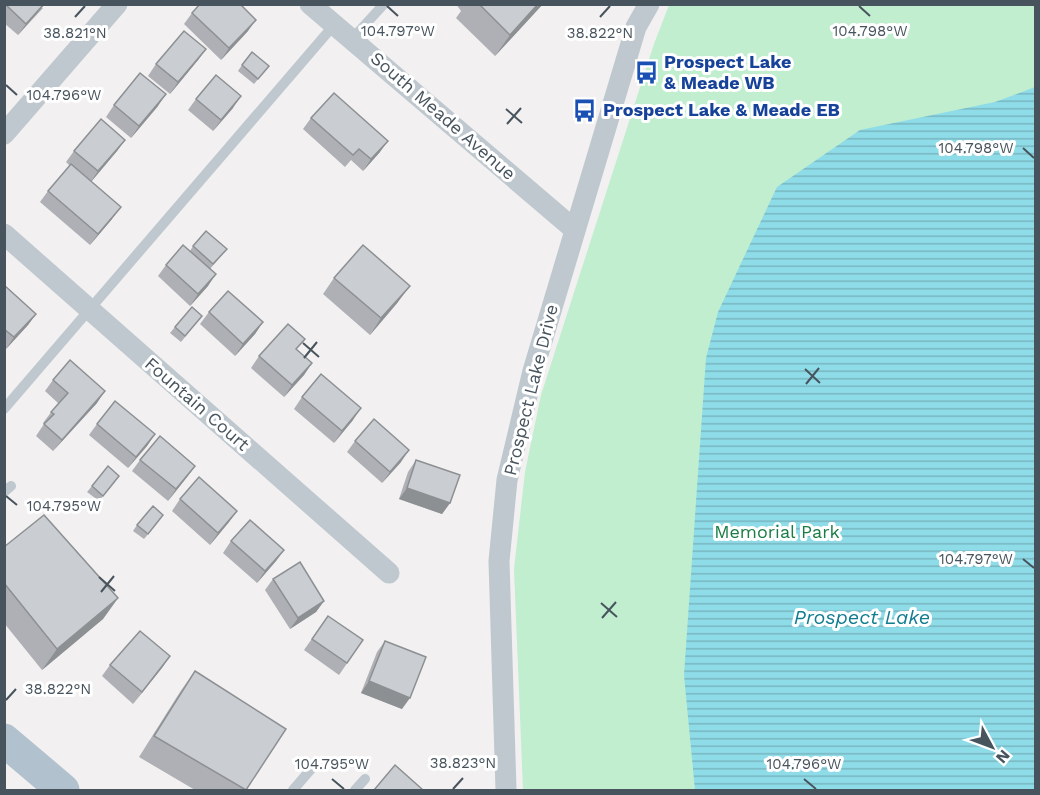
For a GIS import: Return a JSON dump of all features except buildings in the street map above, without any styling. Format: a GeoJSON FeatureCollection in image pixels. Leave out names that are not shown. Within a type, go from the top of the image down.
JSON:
{"type":"FeatureCollection","features":[{"type":"Feature","properties":{"kind":"main road"},"geometry":{"type":"LineString","coordinates":[[4,740],[63,790]]}},
{"type":"Feature","properties":{"kind":"street"},"geometry":{"type":"LineString","coordinates":[[4,134],[117,4]]}},
{"type":"Feature","properties":{"kind":"street","name":"South Meade Avenue"},"geometry":{"type":"LineString","coordinates":[[310,4],[575,230]]}},
{"type":"Feature","properties":{"kind":"street","name":"Prospect Lake Drive"},"geometry":{"type":"LineString","coordinates":[[506,790],[499,561],[507,480],[533,371],[575,230],[636,27],[649,4]]}},
{"type":"Feature","properties":{"kind":"street","name":"Fountain Court"},"geometry":{"type":"LineString","coordinates":[[4,234],[389,573]]}},
{"type":"Feature","properties":{"kind":"lane"},"geometry":{"type":"LineString","coordinates":[[352,39],[384,4]]}},
{"type":"Feature","properties":{"kind":"lane"},"geometry":{"type":"LineString","coordinates":[[4,409],[334,25]]}},
{"type":"Feature","properties":{"kind":"lane"},"geometry":{"type":"LineString","coordinates":[[293,790],[312,768]]}},
{"type":"Feature","properties":{"kind":"lane"},"geometry":{"type":"LineString","coordinates":[[355,790],[365,779]]}},
{"type":"Feature","properties":{"kind":"green space","name":"Memorial Park"},"geometry":{"type":"Polygon","coordinates":[[[669,5],[1035,5],[1035,790],[523,790],[514,569],[525,472],[541,395],[654,44],[669,5]]]}},
{"type":"Feature","properties":{"kind":"water","name":"Prospect Lake"},"geometry":{"type":"Polygon","coordinates":[[[1035,87],[1035,790],[695,790],[684,675],[706,358],[718,312],[777,187],[860,130],[995,102],[1035,87]]]}},
{"type":"Feature","properties":{"kind":"place","name":"Prospect Lake & Meade WB"},"geometry":{"type":"Point","coordinates":[646,72]}},
{"type":"Feature","properties":{"kind":"place","name":"Prospect Lake & Meade EB"},"geometry":{"type":"Point","coordinates":[585,110]}}]}
